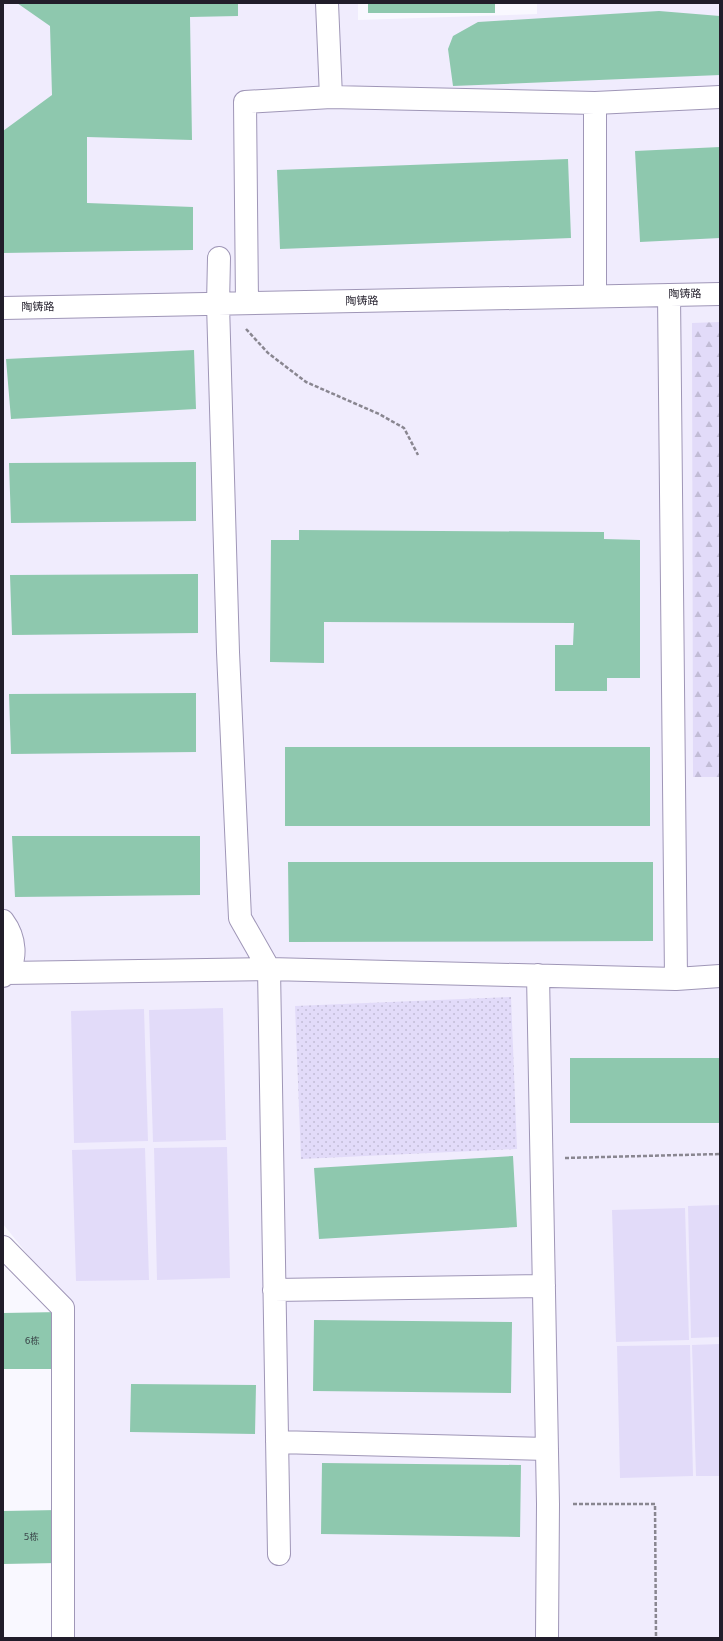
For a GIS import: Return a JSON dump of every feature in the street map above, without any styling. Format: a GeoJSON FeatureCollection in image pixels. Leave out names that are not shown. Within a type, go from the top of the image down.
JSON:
{"type":"FeatureCollection","features":[{"type":"Feature","properties":{"kind":"street"},"geometry":{"type":"LineString","coordinates":[[327,3],[331,97]]}},
{"type":"Feature","properties":{"kind":"street"},"geometry":{"type":"LineString","coordinates":[[247,303],[246,102],[331,97],[595,102],[720,97]]}},
{"type":"Feature","properties":{"kind":"street"},"geometry":{"type":"LineString","coordinates":[[595,102],[596,296]]}},
{"type":"Feature","properties":{"kind":"street"},"geometry":{"type":"LineString","coordinates":[[219,258],[218,304],[228,652],[240,918],[269,969],[279,1554]]}},
{"type":"Feature","properties":{"kind":"street","name":"陶铸路"},"geometry":{"type":"LineString","coordinates":[[3,308],[720,294]]}},
{"type":"Feature","properties":{"kind":"street"},"geometry":{"type":"LineString","coordinates":[[669,295],[676,978]]}},
{"type":"Feature","properties":{"kind":"street"},"geometry":{"type":"LineString","coordinates":[[3,921],[9,929],[14,944],[13,959],[5,975],[269,969],[676,978],[720,976]]}},
{"type":"Feature","properties":{"kind":"street"},"geometry":{"type":"LineString","coordinates":[[538,975],[548,1504],[547,1638]]}},
{"type":"Feature","properties":{"kind":"street"},"geometry":{"type":"LineString","coordinates":[[3,1247],[63,1308],[63,1638]]}},
{"type":"Feature","properties":{"kind":"street"},"geometry":{"type":"LineString","coordinates":[[274,1290],[544,1286]]}},
{"type":"Feature","properties":{"kind":"street"},"geometry":{"type":"LineString","coordinates":[[278,1442],[547,1448]]}},
{"type":"Feature","properties":{"kind":"path"},"geometry":{"type":"LineString","coordinates":[[219,330],[247,328],[268,353],[306,382],[379,414],[404,428],[418,455]]}},
{"type":"Feature","properties":{"kind":"path"},"geometry":{"type":"LineString","coordinates":[[541,1158],[720,1154]]}},
{"type":"Feature","properties":{"kind":"path"},"geometry":{"type":"LineString","coordinates":[[548,1504],[655,1504],[656,1638]]}},
{"type":"Feature","properties":{"kind":"shaded area"},"geometry":{"type":"Polygon","coordinates":[[[3,3],[358,3],[358,20],[537,14],[537,3],[720,3],[720,1638],[67,1638],[68,1305],[3,1224],[3,3]]]}},
{"type":"Feature","properties":{"kind":"green space"},"geometry":{"type":"Polygon","coordinates":[[[720,322],[720,777],[693,777],[692,323],[720,322]]]}},
{"type":"Feature","properties":{"kind":"green space"},"geometry":{"type":"Polygon","coordinates":[[[511,997],[517,1149],[301,1159],[295,1006],[511,997]]]}},
{"type":"Feature","properties":{"kind":"green space"},"geometry":{"type":"Polygon","coordinates":[[[223,1008],[226,1140],[153,1142],[149,1010],[223,1008]]]}},
{"type":"Feature","properties":{"kind":"green space"},"geometry":{"type":"Polygon","coordinates":[[[144,1009],[148,1141],[74,1143],[71,1011],[144,1009]]]}},
{"type":"Feature","properties":{"kind":"green space"},"geometry":{"type":"Polygon","coordinates":[[[227,1147],[230,1278],[157,1280],[154,1148],[227,1147]]]}},
{"type":"Feature","properties":{"kind":"green space"},"geometry":{"type":"Polygon","coordinates":[[[145,1148],[149,1280],[76,1281],[72,1150],[145,1148]]]}},
{"type":"Feature","properties":{"kind":"green space"},"geometry":{"type":"Polygon","coordinates":[[[720,1205],[720,1337],[691,1338],[688,1206],[720,1205]]]}},
{"type":"Feature","properties":{"kind":"green space"},"geometry":{"type":"Polygon","coordinates":[[[685,1208],[689,1340],[616,1342],[612,1210],[685,1208]]]}},
{"type":"Feature","properties":{"kind":"green space"},"geometry":{"type":"Polygon","coordinates":[[[720,1344],[720,1476],[696,1476],[692,1345],[720,1344]]]}},
{"type":"Feature","properties":{"kind":"green space"},"geometry":{"type":"Polygon","coordinates":[[[690,1345],[693,1476],[620,1478],[617,1346],[690,1345]]]}},
{"type":"Feature","properties":{"kind":"building"},"geometry":{"type":"Polygon","coordinates":[[[17,3],[238,3],[238,16],[190,17],[192,140],[87,137],[87,203],[193,207],[193,250],[3,253],[3,131],[52,95],[50,26],[17,3]]]}},
{"type":"Feature","properties":{"kind":"building"},"geometry":{"type":"Polygon","coordinates":[[[368,3],[495,3],[495,13],[368,13],[368,3]]]}},
{"type":"Feature","properties":{"kind":"building"},"geometry":{"type":"Polygon","coordinates":[[[659,11],[720,16],[720,75],[453,86],[448,49],[453,36],[478,22],[659,11]]]}},
{"type":"Feature","properties":{"kind":"building"},"geometry":{"type":"Polygon","coordinates":[[[720,147],[720,238],[640,242],[635,151],[720,147]]]}},
{"type":"Feature","properties":{"kind":"building"},"geometry":{"type":"Polygon","coordinates":[[[568,159],[571,238],[280,249],[277,170],[568,159]]]}},
{"type":"Feature","properties":{"kind":"building"},"geometry":{"type":"Polygon","coordinates":[[[194,350],[196,409],[11,419],[6,359],[194,350]]]}},
{"type":"Feature","properties":{"kind":"building"},"geometry":{"type":"Polygon","coordinates":[[[196,462],[196,521],[11,523],[9,463],[196,462]]]}},
{"type":"Feature","properties":{"kind":"building"},"geometry":{"type":"Polygon","coordinates":[[[299,530],[604,532],[604,539],[640,540],[640,678],[607,678],[607,691],[555,691],[555,645],[573,645],[574,623],[324,622],[324,663],[270,662],[271,540],[299,540],[299,530]]]}},
{"type":"Feature","properties":{"kind":"building"},"geometry":{"type":"Polygon","coordinates":[[[198,574],[198,633],[12,635],[10,575],[198,574]]]}},
{"type":"Feature","properties":{"kind":"building"},"geometry":{"type":"Polygon","coordinates":[[[196,693],[196,752],[11,754],[9,694],[196,693]]]}},
{"type":"Feature","properties":{"kind":"building"},"geometry":{"type":"Polygon","coordinates":[[[285,747],[650,747],[650,826],[285,826],[285,747]]]}},
{"type":"Feature","properties":{"kind":"building"},"geometry":{"type":"Polygon","coordinates":[[[12,836],[200,836],[200,895],[15,897],[12,836]]]}},
{"type":"Feature","properties":{"kind":"building"},"geometry":{"type":"Polygon","coordinates":[[[288,862],[653,862],[653,941],[289,942],[288,862]]]}},
{"type":"Feature","properties":{"kind":"building"},"geometry":{"type":"Polygon","coordinates":[[[570,1058],[720,1058],[720,1123],[570,1123],[570,1058]]]}},
{"type":"Feature","properties":{"kind":"building"},"geometry":{"type":"Polygon","coordinates":[[[513,1156],[517,1227],[319,1239],[314,1168],[513,1156]]]}},
{"type":"Feature","properties":{"kind":"building"},"geometry":{"type":"Polygon","coordinates":[[[60,1312],[60,1369],[3,1369],[3,1313],[60,1312]]]}},
{"type":"Feature","properties":{"kind":"building"},"geometry":{"type":"Polygon","coordinates":[[[314,1320],[512,1322],[511,1393],[313,1391],[314,1320]]]}},
{"type":"Feature","properties":{"kind":"building"},"geometry":{"type":"Polygon","coordinates":[[[131,1384],[256,1385],[255,1434],[130,1432],[131,1384]]]}},
{"type":"Feature","properties":{"kind":"building"},"geometry":{"type":"Polygon","coordinates":[[[322,1463],[521,1465],[520,1537],[321,1534],[322,1463]]]}},
{"type":"Feature","properties":{"kind":"building"},"geometry":{"type":"Polygon","coordinates":[[[58,1510],[58,1563],[3,1564],[3,1511],[58,1510]]]}}]}
